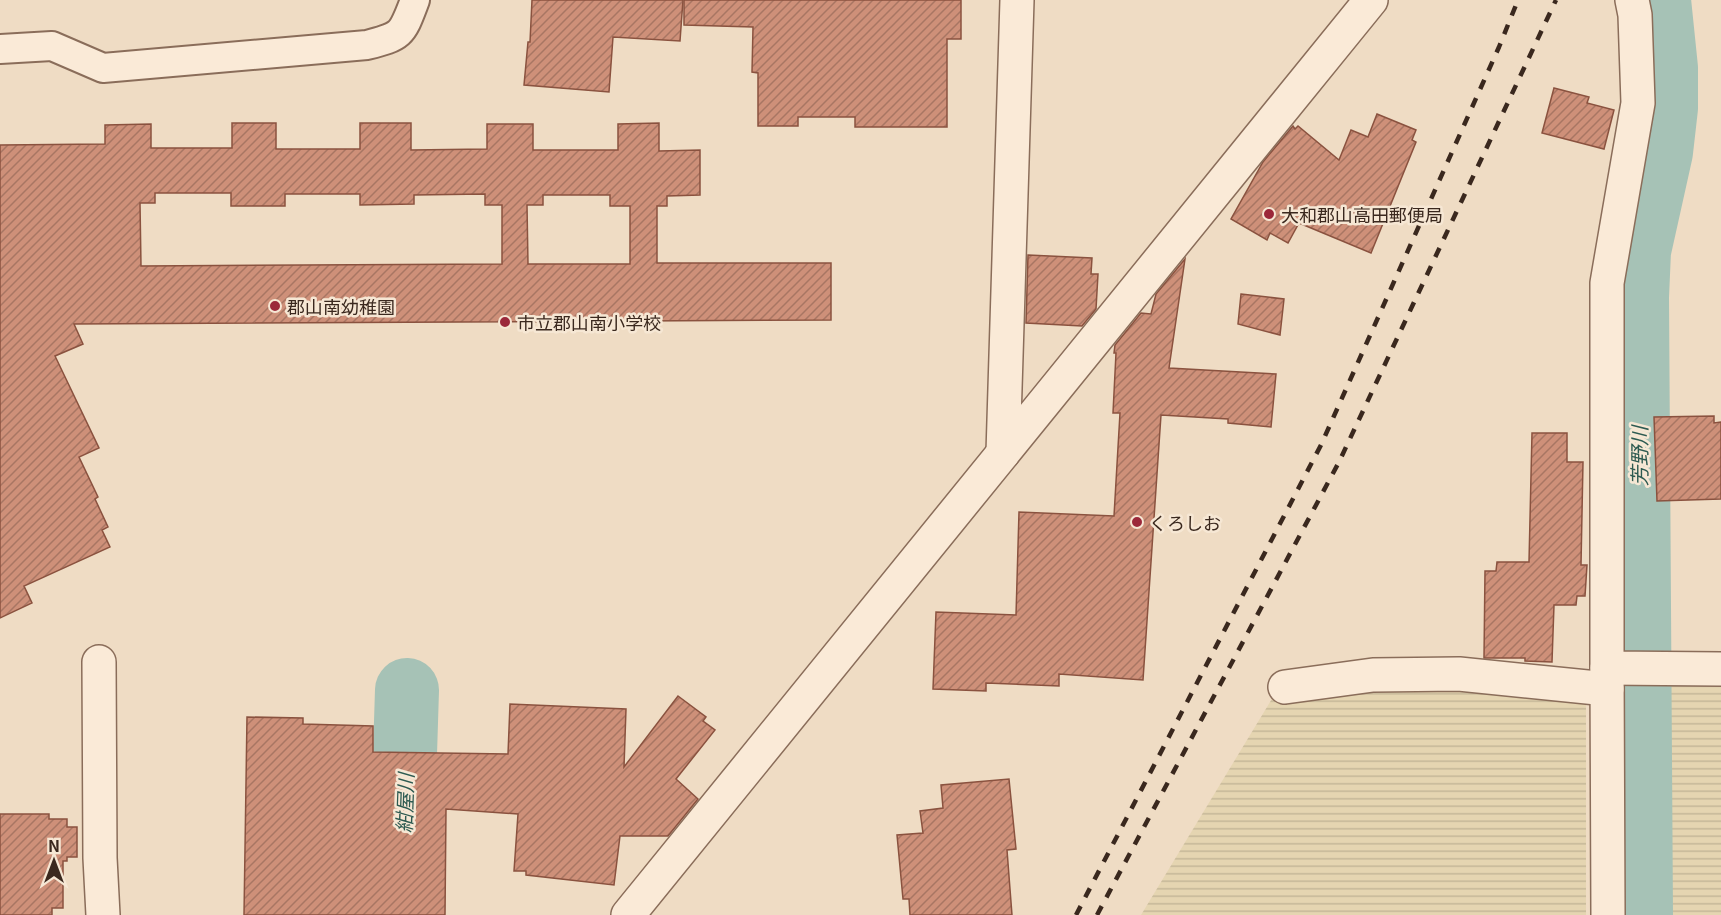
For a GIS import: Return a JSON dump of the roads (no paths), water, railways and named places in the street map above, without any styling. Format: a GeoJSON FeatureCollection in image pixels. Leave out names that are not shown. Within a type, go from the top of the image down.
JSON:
{"type":"FeatureCollection","features":[{"type":"Feature","properties":{"kind":"street"},"geometry":{"type":"LineString","coordinates":[[0,50],[52,46],[104,68],[366,45],[390,39],[404,29],[415,0]]}},
{"type":"Feature","properties":{"kind":"street"},"geometry":{"type":"LineString","coordinates":[[1003,453],[1017,0]]}},
{"type":"Feature","properties":{"kind":"street"},"geometry":{"type":"LineString","coordinates":[[628,915],[1371,0]]}},
{"type":"Feature","properties":{"kind":"street"},"geometry":{"type":"LineString","coordinates":[[1608,915],[1607,283],[1638,103],[1635,15],[1632,0]]}},
{"type":"Feature","properties":{"kind":"street"},"geometry":{"type":"LineString","coordinates":[[99,662],[100,858],[103,915]]}},
{"type":"Feature","properties":{"kind":"street"},"geometry":{"type":"LineString","coordinates":[[1285,687],[1373,675],[1459,674],[1607,679],[1658,669],[1721,669]]}},
{"type":"Feature","properties":{"kind":"waterway","name":"芳野川"},"geometry":{"type":"LineString","coordinates":[[1641,915],[1637,297],[1639,251],[1661,152],[1666,108],[1666,68],[1659,0]]}},
{"type":"Feature","properties":{"kind":"waterway","name":"紺屋川"},"geometry":{"type":"LineString","coordinates":[[400,915],[407,690]]}},
{"type":"Feature","properties":{"kind":"railway"},"geometry":{"type":"LineString","coordinates":[[1076,915],[1321,445],[1518,0]]}},
{"type":"Feature","properties":{"kind":"railway"},"geometry":{"type":"LineString","coordinates":[[1097,915],[1339,462],[1556,0]]}},
{"type":"Feature","properties":{"kind":"place","name":"大和郡山高田郵便局"},"geometry":{"type":"Point","coordinates":[1269,214]}},
{"type":"Feature","properties":{"kind":"place","name":"郡山南幼稚園"},"geometry":{"type":"Point","coordinates":[275,306]}},
{"type":"Feature","properties":{"kind":"place","name":"市立郡山南小学校"},"geometry":{"type":"Point","coordinates":[505,322]}},
{"type":"Feature","properties":{"kind":"place","name":"くろしお"},"geometry":{"type":"Point","coordinates":[1137,522]}}]}
